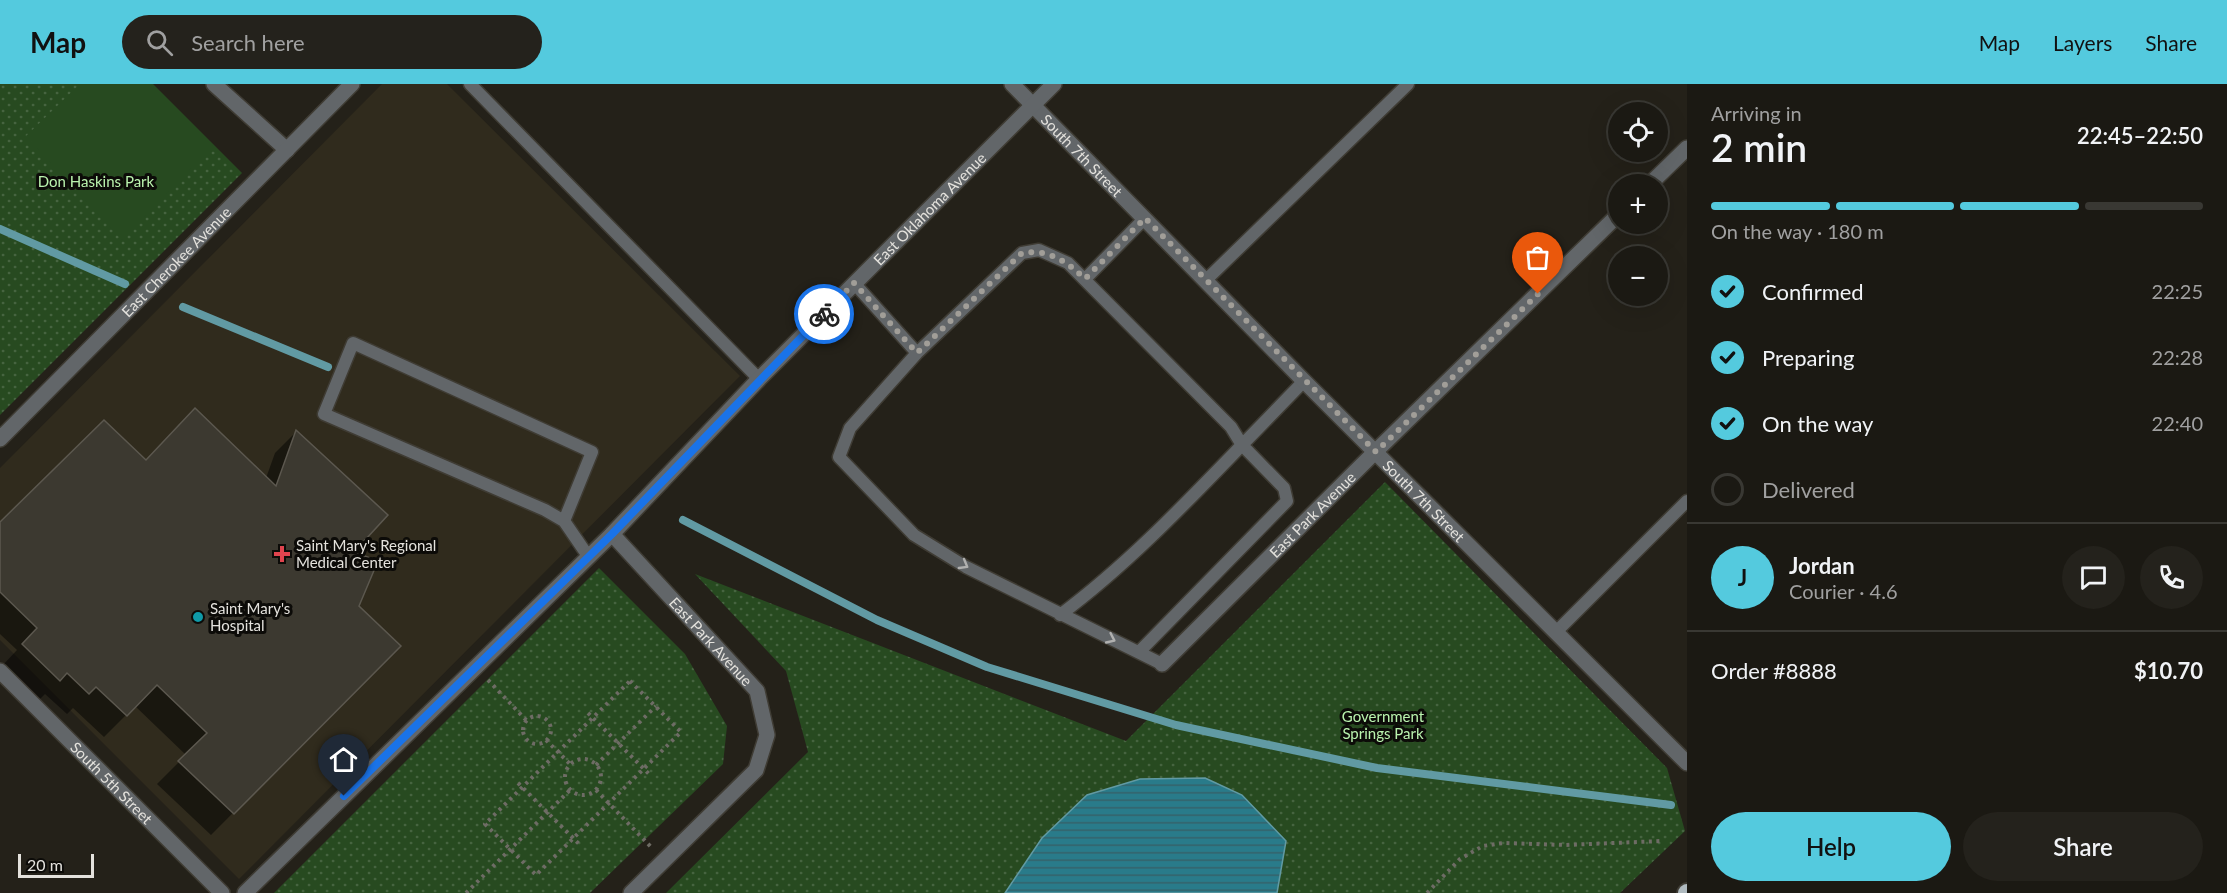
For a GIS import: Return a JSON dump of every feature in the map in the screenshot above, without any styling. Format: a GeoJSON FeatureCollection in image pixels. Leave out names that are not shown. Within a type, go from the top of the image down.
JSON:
{"type":"FeatureCollection","features":[{"type":"Feature","properties":{"kind":"street"},"geometry":{"type":"LineString","coordinates":[[214,84],[287,150]]}},
{"type":"Feature","properties":{"kind":"street","name":"East Cherokee Avenue"},"geometry":{"type":"LineString","coordinates":[[0,439],[352,84]]}},
{"type":"Feature","properties":{"kind":"street","name":"South 7th Street"},"geometry":{"type":"LineString","coordinates":[[1012,84],[1304,381],[1687,763]]}},
{"type":"Feature","properties":{"kind":"street","name":"East Oklahoma Avenue"},"geometry":{"type":"LineString","coordinates":[[245,893],[612,534],[759,379],[1054,84]]}},
{"type":"Feature","properties":{"kind":"street"},"geometry":{"type":"LineString","coordinates":[[1660,174],[1687,148]]}},
{"type":"Feature","properties":{"kind":"street","name":"East Park Avenue"},"geometry":{"type":"LineString","coordinates":[[1162,664],[1608,225]]}},
{"type":"Feature","properties":{"kind":"street","name":"East Park Avenue"},"geometry":{"type":"LineString","coordinates":[[612,534],[757,690],[767,735],[756,770],[631,893]]}},
{"type":"Feature","properties":{"kind":"street","name":"South 5th Street"},"geometry":{"type":"LineString","coordinates":[[0,671],[222,893]]}},
{"type":"Feature","properties":{"kind":"lane"},"geometry":{"type":"LineString","coordinates":[[470,84],[759,379]]}},
{"type":"Feature","properties":{"kind":"lane"},"geometry":{"type":"LineString","coordinates":[[1206,280],[1408,84]]}},
{"type":"Feature","properties":{"kind":"lane"},"geometry":{"type":"LineString","coordinates":[[1085,279],[1145,218]]}},
{"type":"Feature","properties":{"kind":"lane"},"geometry":{"type":"LineString","coordinates":[[1139,652],[1287,501],[1284,488],[1242,445],[1231,427],[1068,263],[1039,250],[1022,253],[917,353],[850,428],[839,458],[914,536],[966,567],[1162,664]]}},
{"type":"Feature","properties":{"kind":"lane"},"geometry":{"type":"LineString","coordinates":[[854,283],[917,353]]}},
{"type":"Feature","properties":{"kind":"lane"},"geometry":{"type":"LineString","coordinates":[[564,521],[592,452],[353,343],[324,414],[545,510],[564,521],[588,556]]}},
{"type":"Feature","properties":{"kind":"lane"},"geometry":{"type":"LineString","coordinates":[[1060,615],[1098,586],[1175,514],[1304,381]]}},
{"type":"Feature","properties":{"kind":"lane"},"geometry":{"type":"LineString","coordinates":[[1556,632],[1687,501]]}},
{"type":"Feature","properties":{"kind":"path"},"geometry":{"type":"LineString","coordinates":[[475,668],[527,721]]}},
{"type":"Feature","properties":{"kind":"path"},"geometry":{"type":"LineString","coordinates":[[630,681],[681,732],[536,875],[485,824],[593,718],[630,681]]}},
{"type":"Feature","properties":{"kind":"path"},"geometry":{"type":"LineString","coordinates":[[596,765],[656,706]]}},
{"type":"Feature","properties":{"kind":"path"},"geometry":{"type":"LineString","coordinates":[[588,713],[649,774]]}},
{"type":"Feature","properties":{"kind":"path"},"geometry":{"type":"LineString","coordinates":[[536,716],[545,718],[551,731],[546,741],[536,744],[528,740],[524,733],[527,721],[536,716]]}},
{"type":"Feature","properties":{"kind":"path"},"geometry":{"type":"LineString","coordinates":[[546,741],[570,764]]}},
{"type":"Feature","properties":{"kind":"path"},"geometry":{"type":"LineString","coordinates":[[580,759],[596,765],[601,777],[600,784],[593,793],[581,796],[570,790],[565,775],[570,764],[580,759]]}},
{"type":"Feature","properties":{"kind":"path"},"geometry":{"type":"LineString","coordinates":[[518,783],[579,844]]}},
{"type":"Feature","properties":{"kind":"path"},"geometry":{"type":"LineString","coordinates":[[466,893],[570,790]]}},
{"type":"Feature","properties":{"kind":"path"},"geometry":{"type":"LineString","coordinates":[[596,790],[664,861]]}},
{"type":"Feature","properties":{"kind":"path"},"geometry":{"type":"LineString","coordinates":[[1427,893],[1460,859],[1484,846],[1503,843],[1566,845],[1661,841]]}},
{"type":"Feature","properties":{"kind":"shaded area","name":"Saint Mary's Regional Medical Center"},"geometry":{"type":"Polygon","coordinates":[[[382,84],[447,84],[740,376],[239,879],[0,640],[0,468],[382,84]]]}},
{"type":"Feature","properties":{"kind":"green space","name":"Don Haskins Park"},"geometry":{"type":"Polygon","coordinates":[[[0,84],[153,84],[242,173],[0,415],[0,84]]]}},
{"type":"Feature","properties":{"kind":"green space"},"geometry":{"type":"Polygon","coordinates":[[[80,84],[151,84],[213,145],[122,240],[26,136],[80,84]]]}},
{"type":"Feature","properties":{"kind":"green space","name":"Government Springs Park"},"geometry":{"type":"Polygon","coordinates":[[[1385,482],[1667,768],[1685,831],[1620,893],[666,893],[808,752],[786,671],[695,574],[1126,741],[1385,482]]]}},
{"type":"Feature","properties":{"kind":"green space"},"geometry":{"type":"Polygon","coordinates":[[[599,568],[685,654],[727,726],[723,764],[590,893],[274,893],[599,568]]]}},
{"type":"Feature","properties":{"kind":"water"},"geometry":{"type":"Polygon","coordinates":[[[1205,778],[1242,795],[1286,841],[1277,893],[1005,893],[1042,838],[1087,795],[1140,779],[1205,778]]]}},
{"type":"Feature","properties":{"kind":"building","name":"Saint Mary's Hospital"},"geometry":{"type":"Polygon","coordinates":[[[195,408],[276,486],[296,430],[388,515],[354,552],[378,561],[359,606],[401,646],[234,814],[178,761],[207,733],[157,685],[127,716],[96,687],[89,694],[67,673],[60,681],[22,644],[37,628],[0,592],[0,522],[104,420],[146,460],[195,408]]]}},
{"type":"Feature","properties":{"kind":"waterway"},"geometry":{"type":"LineString","coordinates":[[0,229],[125,284]]}},
{"type":"Feature","properties":{"kind":"waterway"},"geometry":{"type":"LineString","coordinates":[[183,307],[328,367]]}},
{"type":"Feature","properties":{"kind":"waterway"},"geometry":{"type":"LineString","coordinates":[[683,520],[877,620],[987,667],[1176,725],[1377,768],[1671,805]]}},
{"type":"Feature","properties":{"kind":"way so far"},"geometry":{"type":"LineString","coordinates":[[824,314],[854,283],[917,353],[1022,253],[1039,250],[1068,263],[1085,279],[1145,218],[1376,452],[1538,294]]}},
{"type":"Feature","properties":{"kind":"place","name":"Saint Mary's Regional Medical Center"},"geometry":{"type":"Point","coordinates":[282,554]}},
{"type":"Feature","properties":{"kind":"place","name":"Saint Mary's Hospital"},"geometry":{"type":"Point","coordinates":[198,617]}},
{"type":"Feature","properties":{"kind":"route"},"geometry":{"type":"LineString","coordinates":[[344,796],[612,534],[824,314]]}}]}
